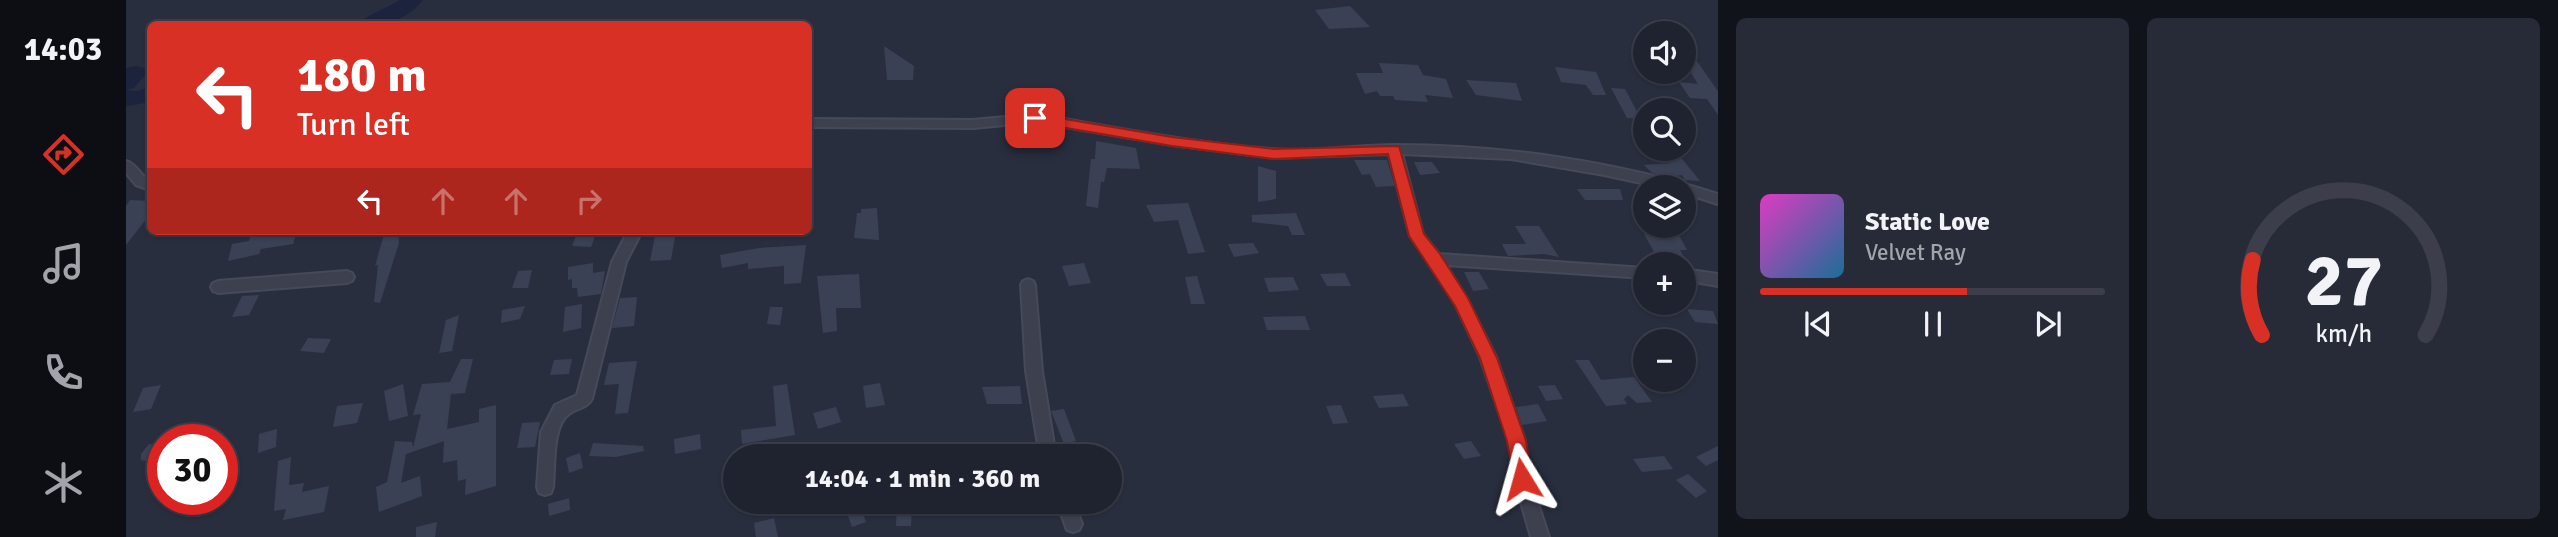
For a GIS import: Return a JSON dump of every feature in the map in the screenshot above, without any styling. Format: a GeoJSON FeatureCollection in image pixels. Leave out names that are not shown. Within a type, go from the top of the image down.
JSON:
{"type":"FeatureCollection","features":[{"type":"Feature","properties":{"kind":"street"},"geometry":{"type":"LineString","coordinates":[[812,123],[973,124],[1035,118],[1172,141],[1274,154],[1394,149],[1511,155],[1633,177]]}},
{"type":"Feature","properties":{"kind":"street"},"geometry":{"type":"LineString","coordinates":[[1394,149],[1417,236],[1435,258],[1462,303],[1489,358],[1517,441],[1522,479],[1540,537]]}},
{"type":"Feature","properties":{"kind":"street"},"geometry":{"type":"LineString","coordinates":[[126,165],[141,182],[147,185]]}},
{"type":"Feature","properties":{"kind":"street"},"geometry":{"type":"LineString","coordinates":[[1696,192],[1718,199]]}},
{"type":"Feature","properties":{"kind":"street"},"geometry":{"type":"LineString","coordinates":[[545,487],[550,432],[561,410],[584,400],[619,262],[633,235]]}},
{"type":"Feature","properties":{"kind":"street"},"geometry":{"type":"LineString","coordinates":[[1435,258],[1633,272]]}},
{"type":"Feature","properties":{"kind":"street"},"geometry":{"type":"LineString","coordinates":[[218,287],[347,277]]}},
{"type":"Feature","properties":{"kind":"street"},"geometry":{"type":"LineString","coordinates":[[1696,277],[1718,280]]}},
{"type":"Feature","properties":{"kind":"street"},"geometry":{"type":"LineString","coordinates":[[1028,285],[1034,371],[1046,444]]}},
{"type":"Feature","properties":{"kind":"street"},"geometry":{"type":"LineString","coordinates":[[1069,514],[1073,524]]}},
{"type":"Feature","properties":{"kind":"building"},"geometry":{"type":"Polygon","coordinates":[[[1350,6],[1370,27],[1329,29],[1315,10],[1350,6]]]}},
{"type":"Feature","properties":{"kind":"building"},"geometry":{"type":"Polygon","coordinates":[[[884,46],[914,66],[913,80],[887,80],[884,46]]]}},
{"type":"Feature","properties":{"kind":"building"},"geometry":{"type":"Polygon","coordinates":[[[1696,60],[1718,91],[1718,115],[1707,99],[1690,98],[1680,84],[1698,84],[1696,60]]]}},
{"type":"Feature","properties":{"kind":"building"},"geometry":{"type":"Polygon","coordinates":[[[1379,63],[1418,65],[1423,75],[1446,79],[1453,98],[1425,95],[1428,102],[1395,100],[1393,96],[1380,96],[1377,91],[1365,94],[1356,73],[1383,73],[1379,63]]]}},
{"type":"Feature","properties":{"kind":"building"},"geometry":{"type":"Polygon","coordinates":[[[1555,67],[1596,72],[1606,95],[1593,95],[1586,85],[1561,82],[1555,67]]]}},
{"type":"Feature","properties":{"kind":"building"},"geometry":{"type":"Polygon","coordinates":[[[1466,80],[1516,83],[1522,101],[1476,95],[1466,80]]]}},
{"type":"Feature","properties":{"kind":"building"},"geometry":{"type":"Polygon","coordinates":[[[1611,88],[1625,89],[1633,104],[1633,118],[1627,118],[1611,88]]]}},
{"type":"Feature","properties":{"kind":"building"},"geometry":{"type":"Polygon","coordinates":[[[1096,141],[1136,148],[1140,169],[1107,168],[1104,182],[1101,182],[1098,208],[1086,206],[1091,159],[1095,159],[1096,141]]]}},
{"type":"Feature","properties":{"kind":"building"},"geometry":{"type":"Polygon","coordinates":[[[1354,160],[1387,160],[1395,186],[1376,187],[1370,174],[1362,175],[1354,160]]]}},
{"type":"Feature","properties":{"kind":"building"},"geometry":{"type":"Polygon","coordinates":[[[1668,161],[1684,161],[1695,175],[1660,175],[1652,173],[1644,165],[1670,163],[1668,161]]]}},
{"type":"Feature","properties":{"kind":"building"},"geometry":{"type":"Polygon","coordinates":[[[1414,162],[1432,162],[1440,173],[1420,175],[1414,162]]]}},
{"type":"Feature","properties":{"kind":"building"},"geometry":{"type":"Polygon","coordinates":[[[1258,166],[1276,171],[1276,199],[1258,202],[1258,166]]]}},
{"type":"Feature","properties":{"kind":"building"},"geometry":{"type":"Polygon","coordinates":[[[1577,189],[1620,189],[1623,200],[1585,200],[1577,189]]]}},
{"type":"Feature","properties":{"kind":"building"},"geometry":{"type":"Polygon","coordinates":[[[130,200],[147,201],[147,218],[126,245],[126,206],[130,200]]]}},
{"type":"Feature","properties":{"kind":"building"},"geometry":{"type":"Polygon","coordinates":[[[1188,203],[1205,252],[1188,254],[1178,220],[1154,222],[1146,205],[1188,203]]]}},
{"type":"Feature","properties":{"kind":"building"},"geometry":{"type":"Polygon","coordinates":[[[877,208],[879,240],[854,238],[857,213],[861,213],[861,209],[877,208]]]}},
{"type":"Feature","properties":{"kind":"building"},"geometry":{"type":"Polygon","coordinates":[[[1296,213],[1305,235],[1292,235],[1288,226],[1252,222],[1252,215],[1296,213]]]}},
{"type":"Feature","properties":{"kind":"building"},"geometry":{"type":"Polygon","coordinates":[[[1515,226],[1539,226],[1559,257],[1544,254],[1508,256],[1502,244],[1526,244],[1515,226]]]}},
{"type":"Feature","properties":{"kind":"building"},"geometry":{"type":"Polygon","coordinates":[[[250,235],[296,235],[293,244],[261,249],[259,254],[228,261],[232,244],[249,241],[250,235]]]}},
{"type":"Feature","properties":{"kind":"building"},"geometry":{"type":"Polygon","coordinates":[[[384,235],[398,235],[399,243],[380,303],[374,302],[378,265],[375,266],[384,235]]]}},
{"type":"Feature","properties":{"kind":"building"},"geometry":{"type":"Polygon","coordinates":[[[576,235],[596,235],[591,247],[572,246],[576,235]]]}},
{"type":"Feature","properties":{"kind":"building"},"geometry":{"type":"Polygon","coordinates":[[[655,235],[675,235],[671,260],[650,261],[655,235]]]}},
{"type":"Feature","properties":{"kind":"building"},"geometry":{"type":"Polygon","coordinates":[[[1646,238],[1681,238],[1687,250],[1680,250],[1681,252],[1654,252],[1646,238]]]}},
{"type":"Feature","properties":{"kind":"building"},"geometry":{"type":"Polygon","coordinates":[[[1253,243],[1259,253],[1234,257],[1228,244],[1253,243]]]}},
{"type":"Feature","properties":{"kind":"building"},"geometry":{"type":"Polygon","coordinates":[[[806,245],[801,283],[784,284],[784,266],[748,269],[748,263],[722,268],[720,255],[759,248],[806,245]]]}},
{"type":"Feature","properties":{"kind":"building"},"geometry":{"type":"Polygon","coordinates":[[[593,263],[593,273],[605,271],[601,294],[578,297],[577,288],[572,288],[572,279],[568,280],[568,267],[593,263]]]}},
{"type":"Feature","properties":{"kind":"building"},"geometry":{"type":"Polygon","coordinates":[[[1084,263],[1091,283],[1069,286],[1062,266],[1084,263]]]}},
{"type":"Feature","properties":{"kind":"building"},"geometry":{"type":"Polygon","coordinates":[[[532,270],[528,288],[512,288],[518,271],[532,270]]]}},
{"type":"Feature","properties":{"kind":"building"},"geometry":{"type":"Polygon","coordinates":[[[1464,272],[1479,272],[1489,289],[1473,291],[1464,272]]]}},
{"type":"Feature","properties":{"kind":"building"},"geometry":{"type":"Polygon","coordinates":[[[1345,273],[1351,286],[1327,286],[1320,274],[1345,273]]]}},
{"type":"Feature","properties":{"kind":"building"},"geometry":{"type":"Polygon","coordinates":[[[859,274],[861,308],[836,308],[837,331],[823,333],[817,276],[859,274]]]}},
{"type":"Feature","properties":{"kind":"building"},"geometry":{"type":"Polygon","coordinates":[[[1197,276],[1205,304],[1191,304],[1185,277],[1197,276]]]}},
{"type":"Feature","properties":{"kind":"building"},"geometry":{"type":"Polygon","coordinates":[[[1293,277],[1299,290],[1269,292],[1264,278],[1293,277]]]}},
{"type":"Feature","properties":{"kind":"building"},"geometry":{"type":"Polygon","coordinates":[[[259,295],[249,315],[232,317],[242,296],[259,295]]]}},
{"type":"Feature","properties":{"kind":"building"},"geometry":{"type":"Polygon","coordinates":[[[637,297],[634,326],[612,328],[620,298],[637,297]]]}},
{"type":"Feature","properties":{"kind":"building"},"geometry":{"type":"Polygon","coordinates":[[[582,304],[581,328],[563,332],[565,307],[582,304]]]}},
{"type":"Feature","properties":{"kind":"building"},"geometry":{"type":"Polygon","coordinates":[[[525,306],[520,319],[501,323],[502,310],[525,306]]]}},
{"type":"Feature","properties":{"kind":"building"},"geometry":{"type":"Polygon","coordinates":[[[770,307],[783,307],[780,325],[767,324],[770,307]]]}},
{"type":"Feature","properties":{"kind":"building"},"geometry":{"type":"Polygon","coordinates":[[[1696,310],[1713,311],[1718,324],[1695,322],[1691,315],[1696,315],[1696,310]]]}},
{"type":"Feature","properties":{"kind":"building"},"geometry":{"type":"Polygon","coordinates":[[[459,315],[452,351],[439,353],[446,320],[459,315]]]}},
{"type":"Feature","properties":{"kind":"building"},"geometry":{"type":"Polygon","coordinates":[[[1305,316],[1310,330],[1267,330],[1263,317],[1305,316]]]}},
{"type":"Feature","properties":{"kind":"building"},"geometry":{"type":"Polygon","coordinates":[[[308,338],[331,339],[324,353],[300,351],[308,338]]]}},
{"type":"Feature","properties":{"kind":"building"},"geometry":{"type":"Polygon","coordinates":[[[461,359],[473,359],[465,393],[451,394],[447,429],[479,422],[479,409],[496,405],[496,486],[465,495],[466,479],[458,481],[457,460],[443,463],[444,441],[406,454],[401,483],[420,476],[422,496],[379,512],[376,487],[387,482],[395,441],[412,442],[413,448],[421,414],[413,415],[422,384],[450,382],[461,359]]]}},
{"type":"Feature","properties":{"kind":"building"},"geometry":{"type":"Polygon","coordinates":[[[572,359],[569,374],[550,375],[554,360],[572,359]]]}},
{"type":"Feature","properties":{"kind":"building"},"geometry":{"type":"Polygon","coordinates":[[[1575,360],[1589,360],[1601,380],[1633,377],[1633,392],[1645,392],[1652,402],[1637,403],[1628,395],[1624,399],[1627,404],[1606,406],[1575,360]]]}},
{"type":"Feature","properties":{"kind":"building"},"geometry":{"type":"Polygon","coordinates":[[[637,361],[628,413],[615,414],[619,384],[604,385],[609,363],[637,361]]]}},
{"type":"Feature","properties":{"kind":"building"},"geometry":{"type":"Polygon","coordinates":[[[880,383],[885,405],[866,408],[863,386],[880,383]]]}},
{"type":"Feature","properties":{"kind":"building"},"geometry":{"type":"Polygon","coordinates":[[[403,384],[408,416],[389,421],[384,391],[403,384]]]}},
{"type":"Feature","properties":{"kind":"building"},"geometry":{"type":"Polygon","coordinates":[[[787,384],[795,435],[742,444],[741,430],[776,426],[773,386],[787,384]]]}},
{"type":"Feature","properties":{"kind":"building"},"geometry":{"type":"Polygon","coordinates":[[[161,385],[151,409],[133,412],[143,388],[161,385]]]}},
{"type":"Feature","properties":{"kind":"building"},"geometry":{"type":"Polygon","coordinates":[[[1555,385],[1563,399],[1546,401],[1538,386],[1555,385]]]}},
{"type":"Feature","properties":{"kind":"building"},"geometry":{"type":"Polygon","coordinates":[[[1020,386],[1022,404],[987,404],[982,387],[1020,386]]]}},
{"type":"Feature","properties":{"kind":"building"},"geometry":{"type":"Polygon","coordinates":[[[1403,394],[1409,406],[1379,408],[1373,396],[1403,394]]]}},
{"type":"Feature","properties":{"kind":"building"},"geometry":{"type":"Polygon","coordinates":[[[363,403],[357,423],[333,427],[337,406],[363,403]]]}},
{"type":"Feature","properties":{"kind":"building"},"geometry":{"type":"Polygon","coordinates":[[[1538,404],[1547,421],[1522,425],[1516,407],[1538,404]]]}},
{"type":"Feature","properties":{"kind":"building"},"geometry":{"type":"Polygon","coordinates":[[[1341,405],[1348,423],[1333,424],[1326,406],[1341,405]]]}},
{"type":"Feature","properties":{"kind":"building"},"geometry":{"type":"Polygon","coordinates":[[[836,407],[841,422],[818,429],[813,413],[836,407]]]}},
{"type":"Feature","properties":{"kind":"building"},"geometry":{"type":"Polygon","coordinates":[[[1064,409],[1076,441],[1064,444],[1051,411],[1064,409]]]}},
{"type":"Feature","properties":{"kind":"building"},"geometry":{"type":"Polygon","coordinates":[[[540,422],[535,447],[517,448],[522,423],[540,422]]]}},
{"type":"Feature","properties":{"kind":"building"},"geometry":{"type":"Polygon","coordinates":[[[277,429],[276,447],[258,453],[259,434],[277,429]]]}},
{"type":"Feature","properties":{"kind":"building"},"geometry":{"type":"Polygon","coordinates":[[[700,434],[701,449],[675,454],[674,439],[700,434]]]}},
{"type":"Feature","properties":{"kind":"building"},"geometry":{"type":"Polygon","coordinates":[[[1471,441],[1481,456],[1464,459],[1454,444],[1471,441]]]}},
{"type":"Feature","properties":{"kind":"building"},"geometry":{"type":"Polygon","coordinates":[[[593,443],[643,446],[644,451],[616,457],[589,456],[593,443]]]}},
{"type":"Feature","properties":{"kind":"building"},"geometry":{"type":"Polygon","coordinates":[[[147,446],[147,461],[141,460],[141,454],[147,446]]]}},
{"type":"Feature","properties":{"kind":"building"},"geometry":{"type":"Polygon","coordinates":[[[1718,446],[1718,460],[1706,466],[1696,457],[1718,446]]]}},
{"type":"Feature","properties":{"kind":"building"},"geometry":{"type":"Polygon","coordinates":[[[580,453],[583,468],[569,473],[566,458],[580,453]]]}},
{"type":"Feature","properties":{"kind":"building"},"geometry":{"type":"Polygon","coordinates":[[[1664,456],[1673,469],[1642,472],[1633,459],[1664,456]]]}},
{"type":"Feature","properties":{"kind":"building"},"geometry":{"type":"Polygon","coordinates":[[[291,457],[289,485],[304,483],[302,492],[329,486],[324,512],[283,520],[286,509],[274,511],[278,461],[291,457]]]}},
{"type":"Feature","properties":{"kind":"building"},"geometry":{"type":"Polygon","coordinates":[[[1688,474],[1707,491],[1696,498],[1676,480],[1688,474]]]}},
{"type":"Feature","properties":{"kind":"building"},"geometry":{"type":"Polygon","coordinates":[[[569,498],[570,510],[549,516],[548,504],[569,498]]]}},
{"type":"Feature","properties":{"kind":"building"},"geometry":{"type":"Polygon","coordinates":[[[847,514],[863,514],[866,522],[852,527],[847,514]]]}},
{"type":"Feature","properties":{"kind":"building"},"geometry":{"type":"Polygon","coordinates":[[[897,514],[912,514],[911,526],[896,526],[897,514]]]}},
{"type":"Feature","properties":{"kind":"building"},"geometry":{"type":"Polygon","coordinates":[[[774,518],[778,537],[756,537],[754,523],[774,518]]]}},
{"type":"Feature","properties":{"kind":"building"},"geometry":{"type":"Polygon","coordinates":[[[437,522],[435,537],[416,537],[416,527],[437,522]]]}},
{"type":"Feature","properties":{"kind":"waterway"},"geometry":{"type":"LineString","coordinates":[[377,21],[388,17],[413,0]]}},
{"type":"Feature","properties":{"kind":"waterway"},"geometry":{"type":"LineString","coordinates":[[126,75],[136,73],[126,83]]}},
{"type":"Feature","properties":{"kind":"waterway"},"geometry":{"type":"LineString","coordinates":[[126,97],[141,98],[147,95]]}},
{"type":"Feature","properties":{"kind":"route"},"geometry":{"type":"LineString","coordinates":[[1035,118],[1172,141],[1274,154],[1394,149],[1417,236],[1435,258],[1462,303],[1489,358],[1517,441],[1522,479]]}}]}
